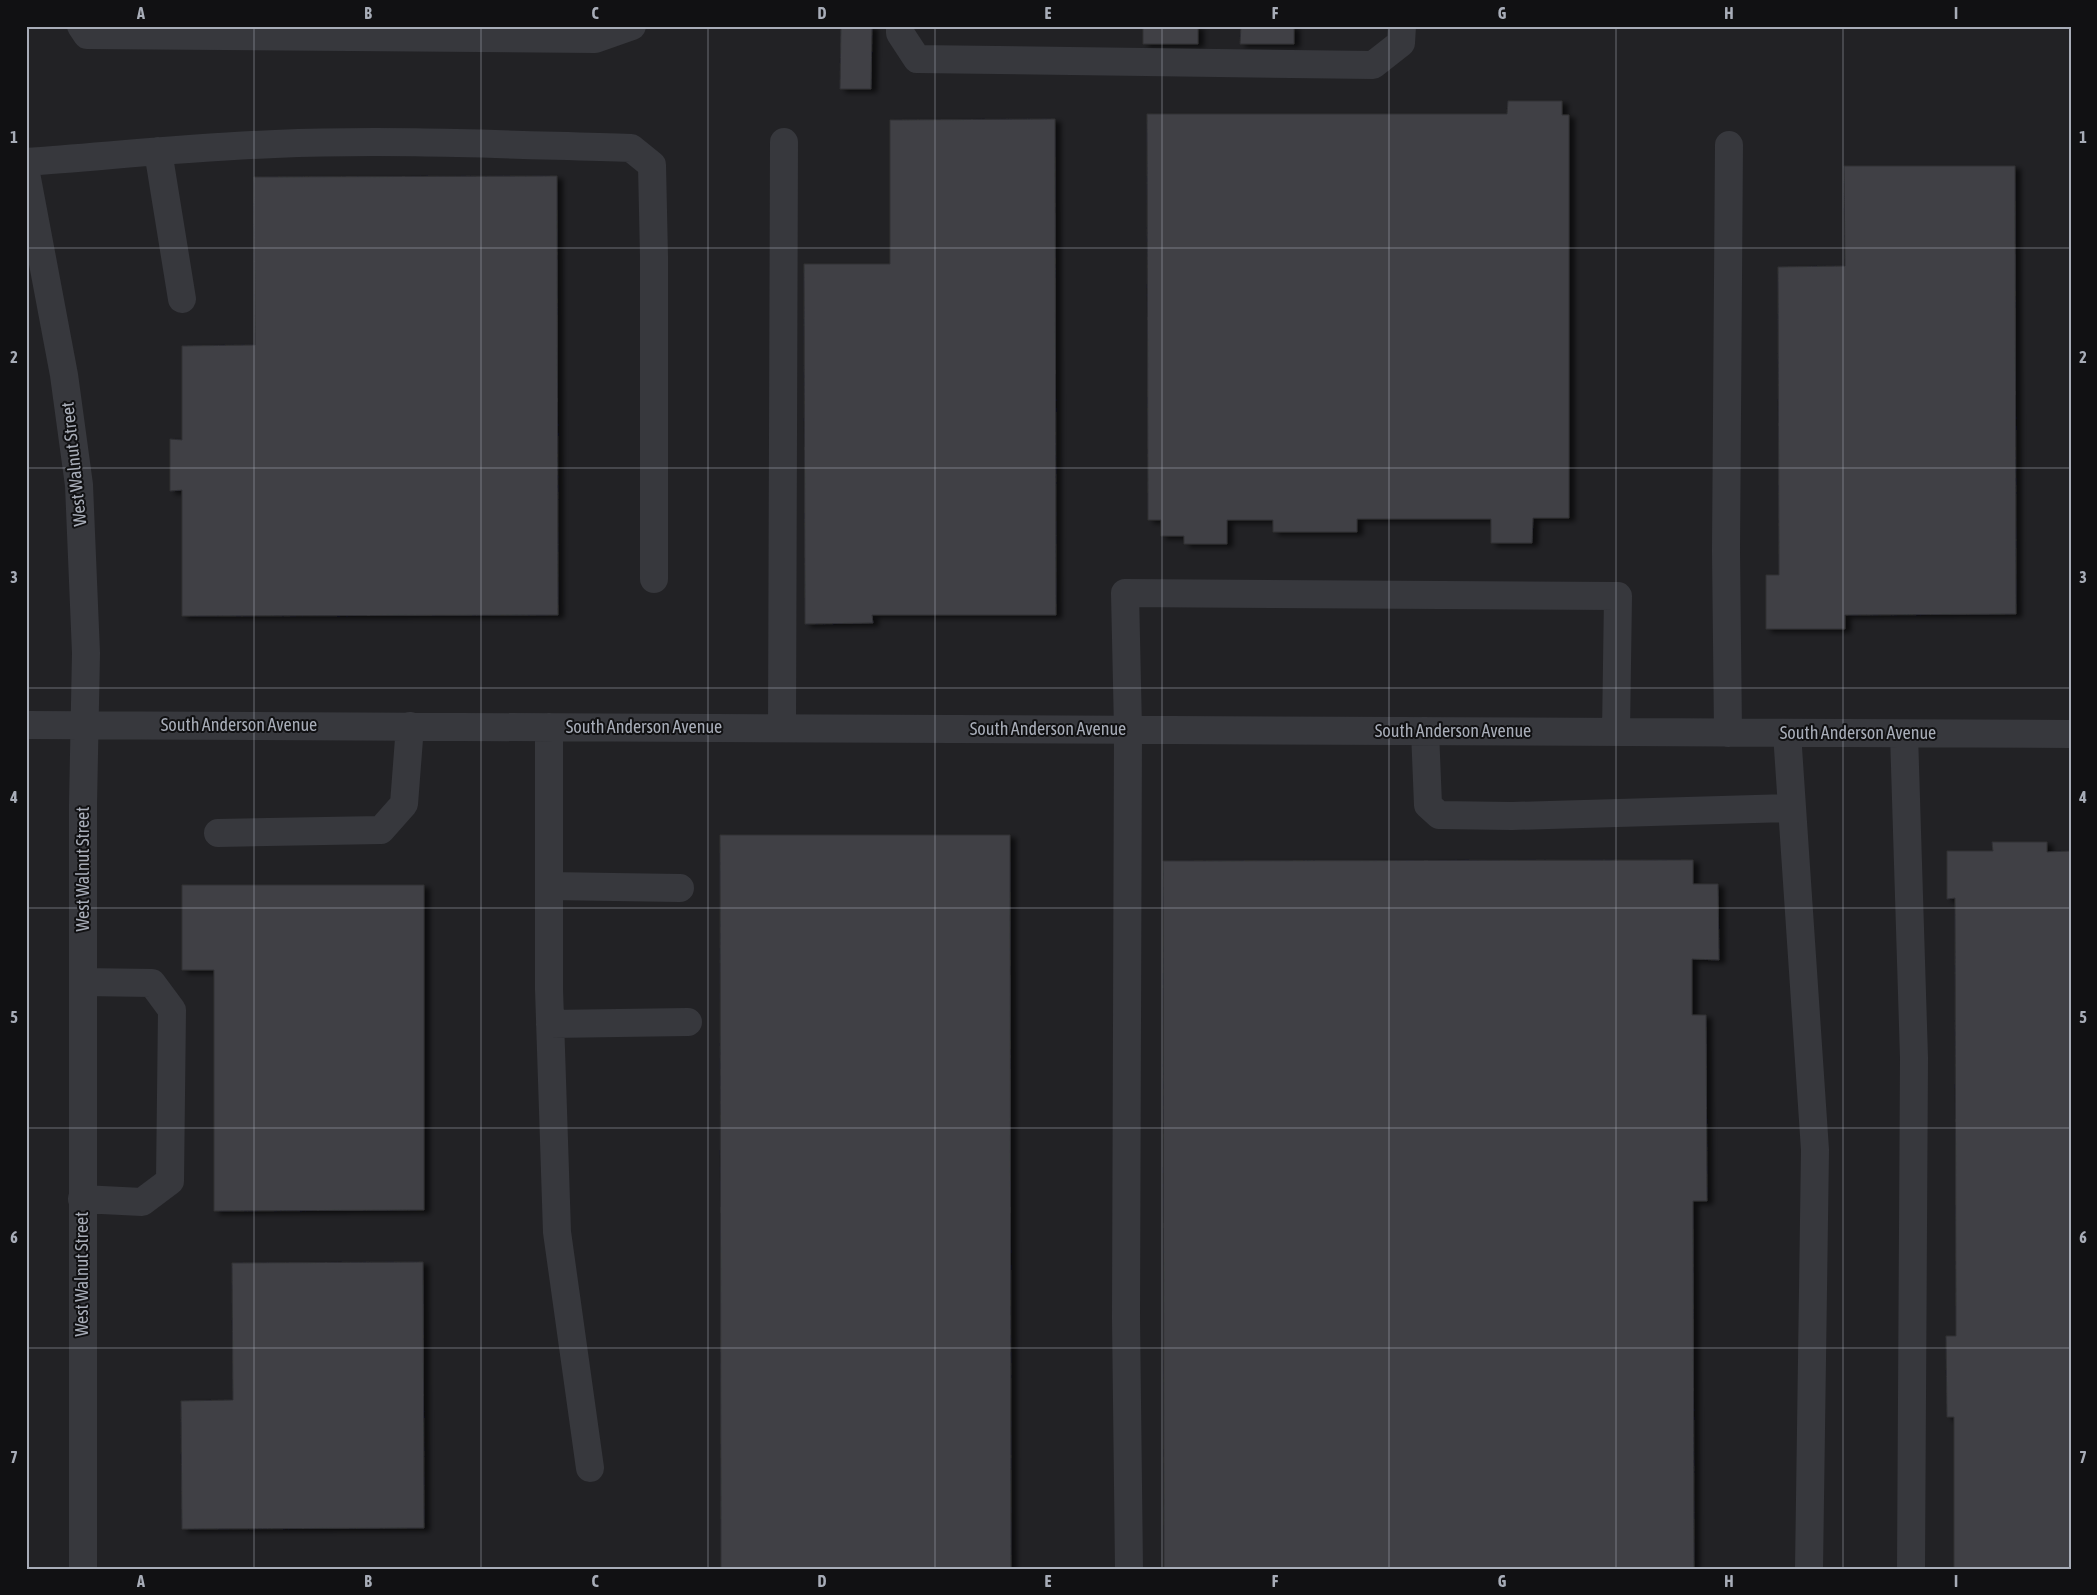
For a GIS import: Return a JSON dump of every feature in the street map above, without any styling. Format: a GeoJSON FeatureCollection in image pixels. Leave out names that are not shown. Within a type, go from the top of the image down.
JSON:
{"type":"FeatureCollection","features":[{"type":"Feature","properties":{"kind":"street"},"geometry":{"type":"LineString","coordinates":[[81,26],[87,35],[595,39],[632,26]]}},
{"type":"Feature","properties":{"kind":"street"},"geometry":{"type":"LineString","coordinates":[[900,26],[900,33],[918,59],[1365,65],[1373,65],[1401,44],[1402,26]]}},
{"type":"Feature","properties":{"kind":"street"},"geometry":{"type":"LineString","coordinates":[[26,162],[276,144],[394,142],[631,148],[652,164],[654,257],[654,579]]}},
{"type":"Feature","properties":{"kind":"street"},"geometry":{"type":"LineString","coordinates":[[782,728],[784,142]]}},
{"type":"Feature","properties":{"kind":"street"},"geometry":{"type":"LineString","coordinates":[[1728,732],[1726,541],[1729,145]]}},
{"type":"Feature","properties":{"kind":"street"},"geometry":{"type":"LineString","coordinates":[[158,151],[182,299]]}},
{"type":"Feature","properties":{"kind":"street","name":"West Walnut Street"},"geometry":{"type":"LineString","coordinates":[[26,173],[64,375],[79,485],[86,653],[82,1199],[83,1569]]}},
{"type":"Feature","properties":{"kind":"street"},"geometry":{"type":"LineString","coordinates":[[1129,1569],[1126,1328],[1128,729],[1125,593],[1618,596],[1616,732]]}},
{"type":"Feature","properties":{"kind":"street","name":"South Anderson Avenue"},"geometry":{"type":"LineString","coordinates":[[26,725],[2071,734]]}},
{"type":"Feature","properties":{"kind":"street"},"geometry":{"type":"LineString","coordinates":[[218,833],[381,830],[404,804],[410,726]]}},
{"type":"Feature","properties":{"kind":"street"},"geometry":{"type":"LineString","coordinates":[[549,727],[550,1024],[557,1232],[590,1468]]}},
{"type":"Feature","properties":{"kind":"street"},"geometry":{"type":"LineString","coordinates":[[1425,731],[1428,805],[1439,816],[1512,816],[1792,808]]}},
{"type":"Feature","properties":{"kind":"street"},"geometry":{"type":"LineString","coordinates":[[1787,733],[1815,1150],[1809,1569]]}},
{"type":"Feature","properties":{"kind":"street"},"geometry":{"type":"LineString","coordinates":[[1904,734],[1914,1058],[1911,1569]]}},
{"type":"Feature","properties":{"kind":"street"},"geometry":{"type":"LineString","coordinates":[[549,886],[680,888]]}},
{"type":"Feature","properties":{"kind":"street"},"geometry":{"type":"LineString","coordinates":[[82,1199],[142,1202],[170,1182],[172,1010],[152,983],[83,982]]}},
{"type":"Feature","properties":{"kind":"street"},"geometry":{"type":"LineString","coordinates":[[550,1024],[688,1022]]}},
{"type":"Feature","properties":{"kind":"shaded area"},"geometry":{"type":"Polygon","coordinates":[[[26,26],[2071,26],[2071,1569],[26,1569],[26,26]]]}},
{"type":"Feature","properties":{"kind":"building"},"geometry":{"type":"Polygon","coordinates":[[[841,26],[872,26],[871,89],[840,89],[841,26]]]}},
{"type":"Feature","properties":{"kind":"building"},"geometry":{"type":"Polygon","coordinates":[[[1143,26],[1198,26],[1198,44],[1143,44],[1143,26]]]}},
{"type":"Feature","properties":{"kind":"building"},"geometry":{"type":"Polygon","coordinates":[[[1241,26],[1294,26],[1294,44],[1240,44],[1241,26]]]}},
{"type":"Feature","properties":{"kind":"building"},"geometry":{"type":"Polygon","coordinates":[[[1508,101],[1562,101],[1562,115],[1569,115],[1569,518],[1533,518],[1532,543],[1491,543],[1491,519],[1357,519],[1357,532],[1273,532],[1273,520],[1227,520],[1227,544],[1184,544],[1184,536],[1161,536],[1161,520],[1148,520],[1147,114],[1507,114],[1508,101]]]}},
{"type":"Feature","properties":{"kind":"building"},"geometry":{"type":"Polygon","coordinates":[[[1055,119],[1056,615],[872,615],[873,623],[805,624],[804,264],[890,264],[890,120],[1055,119]]]}},
{"type":"Feature","properties":{"kind":"building"},"geometry":{"type":"Polygon","coordinates":[[[1844,166],[2015,166],[2016,614],[1845,615],[1845,629],[1766,629],[1766,575],[1779,575],[1778,267],[1845,266],[1844,166]]]}},
{"type":"Feature","properties":{"kind":"building"},"geometry":{"type":"Polygon","coordinates":[[[557,176],[558,615],[182,616],[182,490],[170,491],[170,439],[182,440],[182,346],[255,345],[254,177],[557,176]]]}},
{"type":"Feature","properties":{"kind":"building"},"geometry":{"type":"Polygon","coordinates":[[[720,835],[1010,835],[1011,1569],[721,1569],[720,835]]]}},
{"type":"Feature","properties":{"kind":"building"},"geometry":{"type":"Polygon","coordinates":[[[1992,842],[2047,842],[2047,852],[2071,851],[2071,1569],[1954,1569],[1954,1417],[1947,1417],[1946,1336],[1956,1336],[1955,898],[1947,899],[1947,851],[1993,851],[1992,842]]]}},
{"type":"Feature","properties":{"kind":"building"},"geometry":{"type":"Polygon","coordinates":[[[1693,860],[1693,884],[1718,884],[1719,960],[1692,959],[1692,1015],[1706,1015],[1707,1201],[1693,1201],[1694,1569],[1164,1569],[1163,861],[1693,860]]]}},
{"type":"Feature","properties":{"kind":"building"},"geometry":{"type":"Polygon","coordinates":[[[182,885],[424,885],[424,1210],[214,1211],[214,970],[182,970],[182,885]]]}},
{"type":"Feature","properties":{"kind":"building"},"geometry":{"type":"Polygon","coordinates":[[[423,1262],[424,1528],[182,1529],[181,1401],[233,1400],[232,1263],[423,1262]]]}}]}
